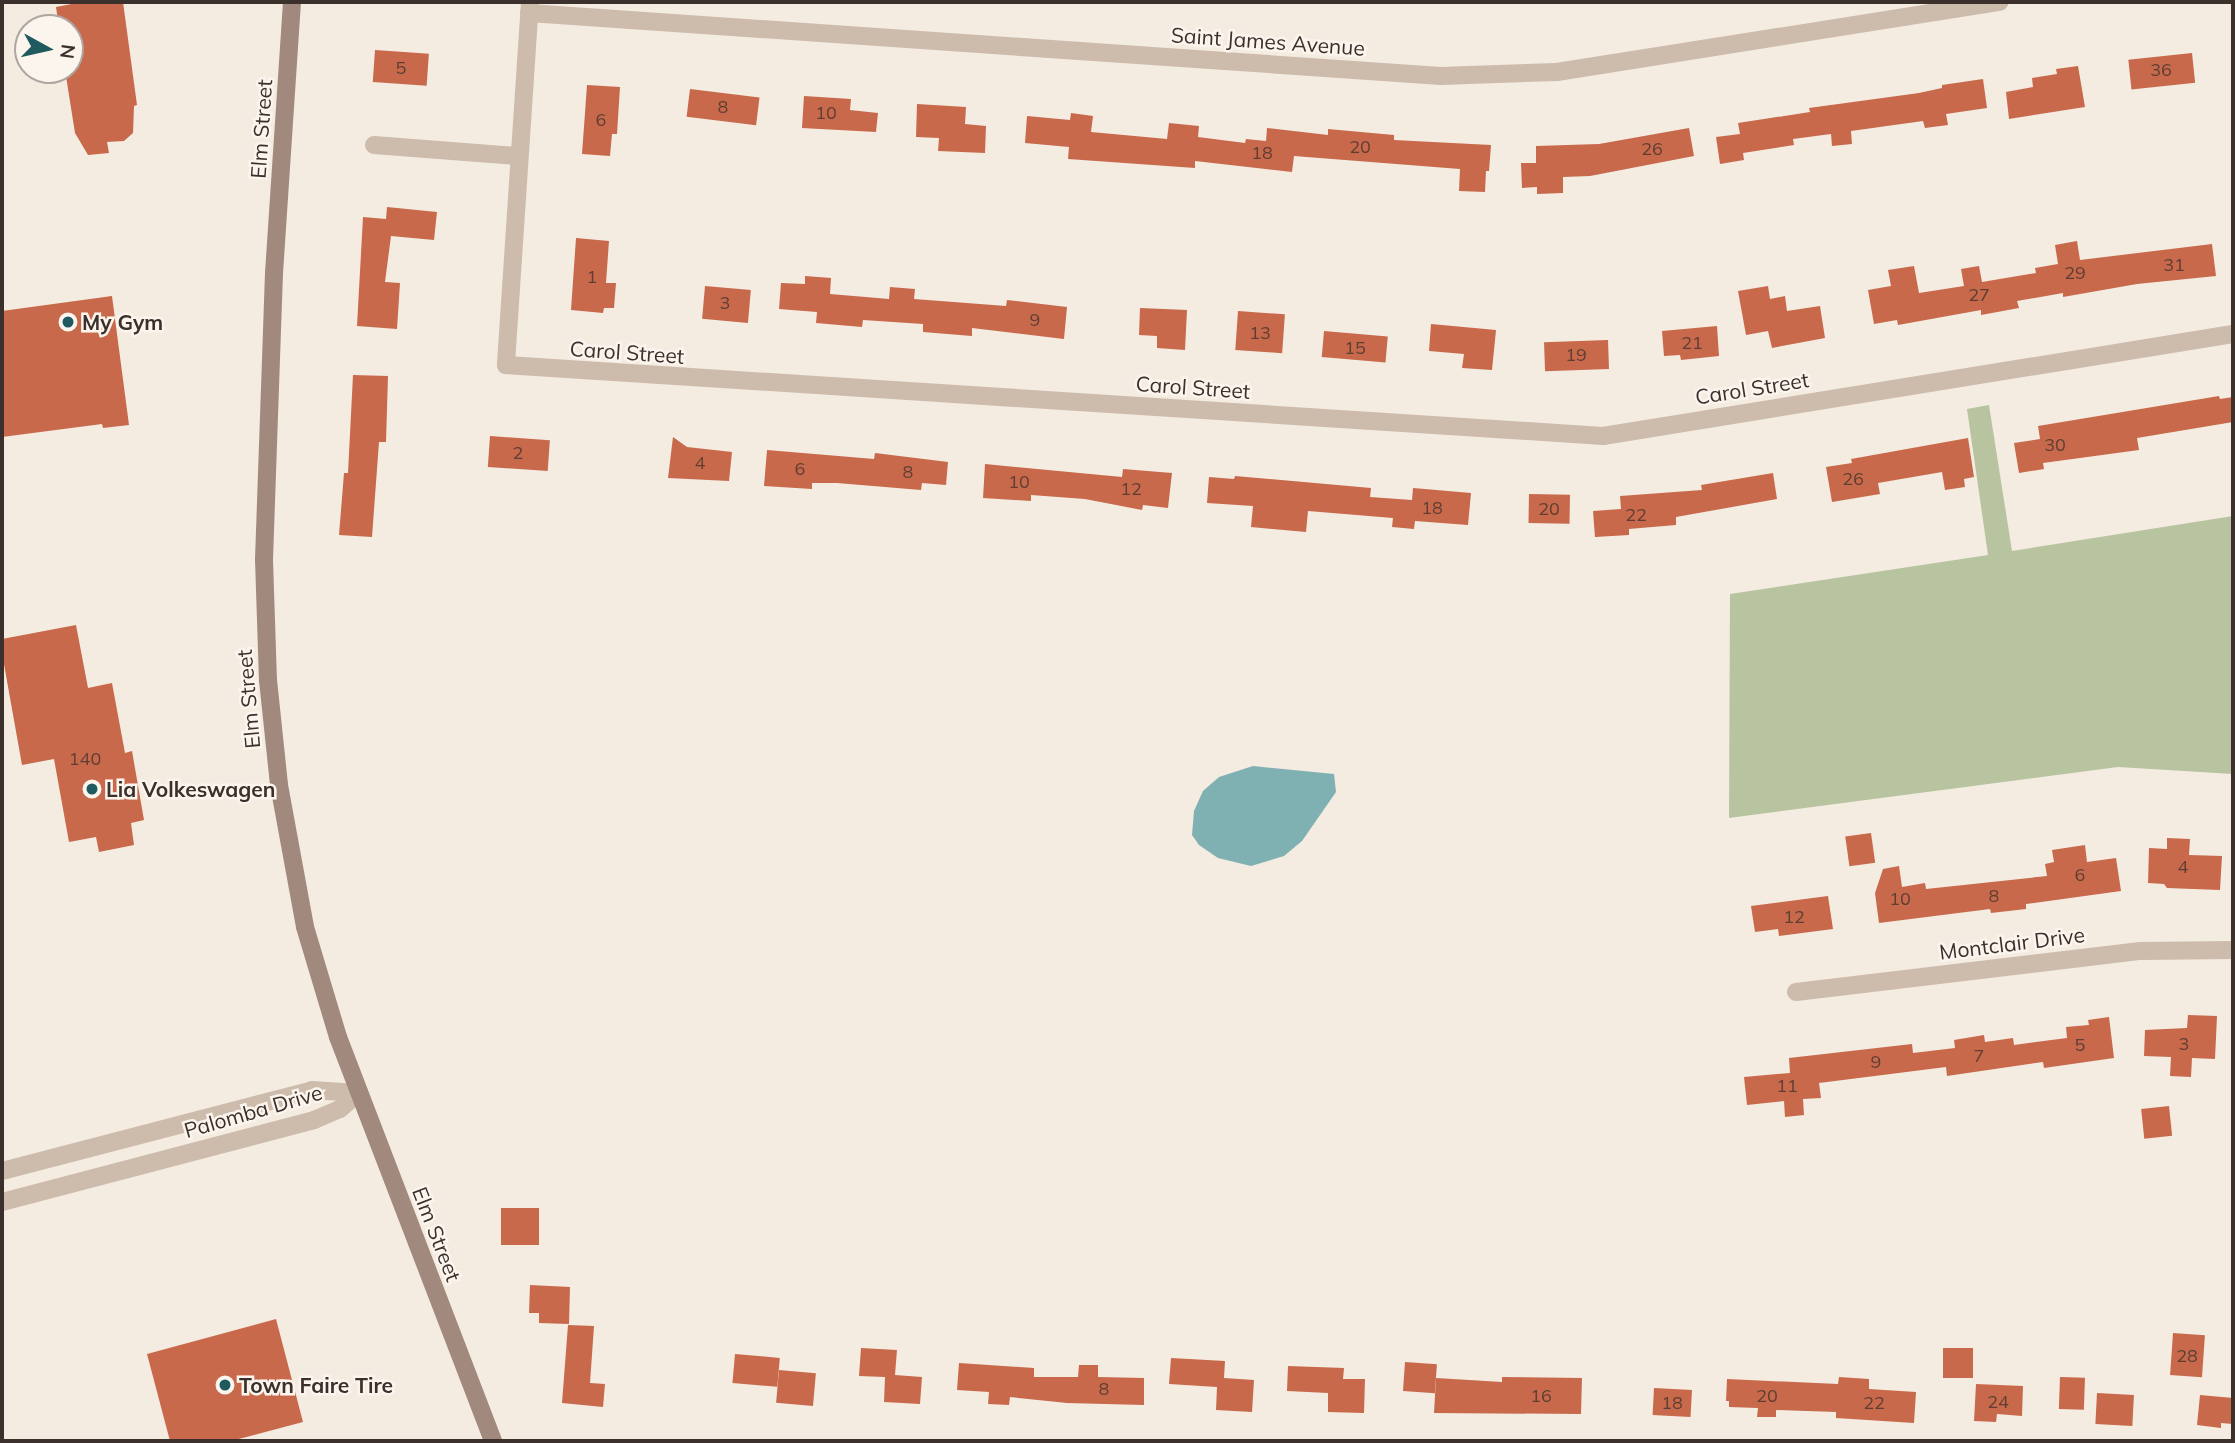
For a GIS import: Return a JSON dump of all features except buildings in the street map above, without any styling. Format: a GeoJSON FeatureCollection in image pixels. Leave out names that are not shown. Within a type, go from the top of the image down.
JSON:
{"type":"FeatureCollection","features":[{"type":"Feature","properties":{"kind":"main road","name":"Elm Street"},"geometry":{"type":"LineString","coordinates":[[292,2],[270,352],[264,560],[268,680],[279,785],[298,893],[318,975],[358,1093],[492,1441]]}},
{"type":"Feature","properties":{"kind":"street","name":"Saint James Avenue"},"geometry":{"type":"LineString","coordinates":[[530,7],[1441,76],[1557,72],[1999,2]]}},
{"type":"Feature","properties":{"kind":"street","name":"Carol Street"},"geometry":{"type":"LineString","coordinates":[[530,7],[506,365],[1603,436],[2233,334]]}},
{"type":"Feature","properties":{"kind":"street"},"geometry":{"type":"LineString","coordinates":[[374,145],[518,156]]}},
{"type":"Feature","properties":{"kind":"street","name":"Montclair Drive"},"geometry":{"type":"LineString","coordinates":[[1796,992],[2140,951],[2233,950]]}},
{"type":"Feature","properties":{"kind":"street","name":"Palomba Drive"},"geometry":{"type":"LineString","coordinates":[[2,1171],[312,1090],[358,1093]]}},
{"type":"Feature","properties":{"kind":"street","name":"Palomba Drive"},"geometry":{"type":"LineString","coordinates":[[2,1202],[314,1120],[340,1109],[358,1093]]}},
{"type":"Feature","properties":{"kind":"green space"},"geometry":{"type":"Polygon","coordinates":[[[1989,405],[2012,551],[2233,516],[2233,774],[2118,767],[1729,818],[1730,594],[1988,555],[1967,409],[1989,405]]]}},
{"type":"Feature","properties":{"kind":"water"},"geometry":{"type":"Polygon","coordinates":[[[1253,766],[1334,774],[1336,792],[1302,841],[1284,856],[1251,866],[1218,858],[1199,845],[1192,835],[1194,811],[1203,791],[1219,777],[1253,766]]]}},
{"type":"Feature","properties":{"kind":"place","name":"My Gym"},"geometry":{"type":"Point","coordinates":[68,322]}},
{"type":"Feature","properties":{"kind":"place","name":"Lia Volkeswagen"},"geometry":{"type":"Point","coordinates":[92,789]}},
{"type":"Feature","properties":{"kind":"place","name":"Town Faire Tire"},"geometry":{"type":"Point","coordinates":[225,1385]}}]}
